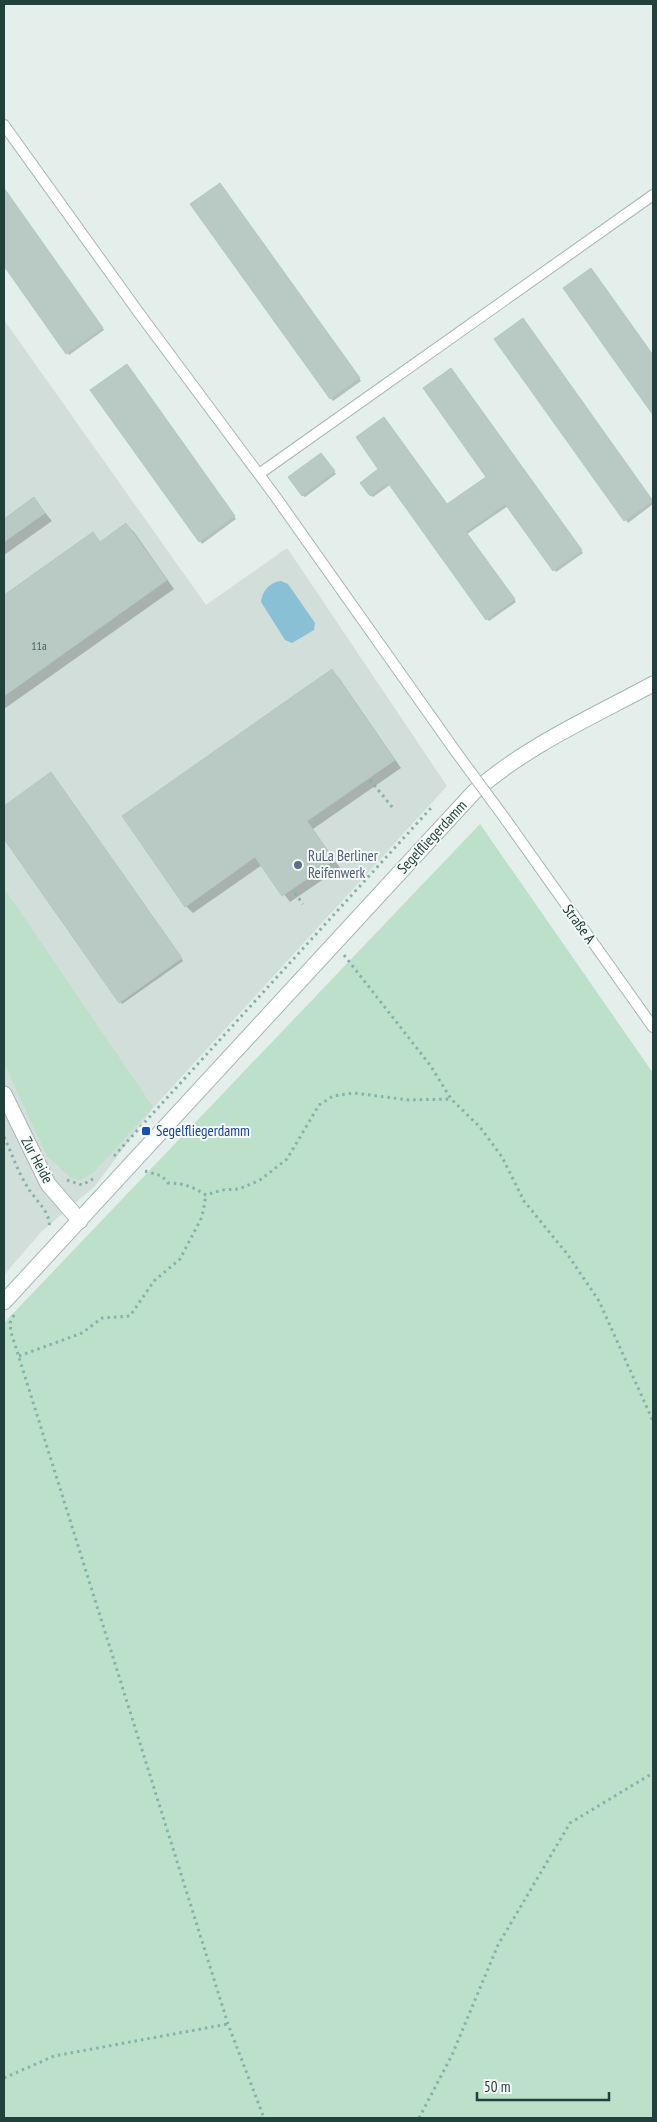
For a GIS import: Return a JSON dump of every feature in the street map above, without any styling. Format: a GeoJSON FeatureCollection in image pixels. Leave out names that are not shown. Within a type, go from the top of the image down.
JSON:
{"type":"FeatureCollection","features":[{"type":"Feature","properties":{"kind":"street","name":"Segelfliegerdamm"},"geometry":{"type":"LineString","coordinates":[[4,1302],[454,812],[502,768],[554,737],[653,684]]}},
{"type":"Feature","properties":{"kind":"street","name":"Zur Heide"},"geometry":{"type":"LineString","coordinates":[[4,1094],[48,1184],[80,1221]]}},
{"type":"Feature","properties":{"kind":"lane","name":"Straße A"},"geometry":{"type":"LineString","coordinates":[[4,125],[139,314],[259,474],[653,1027]]}},
{"type":"Feature","properties":{"kind":"lane"},"geometry":{"type":"LineString","coordinates":[[259,474],[653,195]]}},
{"type":"Feature","properties":{"kind":"path"},"geometry":{"type":"LineString","coordinates":[[370,780],[393,808]]}},
{"type":"Feature","properties":{"kind":"path"},"geometry":{"type":"LineString","coordinates":[[112,1158],[430,808]]}},
{"type":"Feature","properties":{"kind":"path"},"geometry":{"type":"LineString","coordinates":[[294,893],[303,904]]}},
{"type":"Feature","properties":{"kind":"path"},"geometry":{"type":"LineString","coordinates":[[334,943],[430,1065],[451,1099],[480,1127],[502,1157],[524,1201],[568,1255],[599,1302],[653,1421]]}},
{"type":"Feature","properties":{"kind":"path"},"geometry":{"type":"LineString","coordinates":[[130,1167],[162,1176],[168,1183],[182,1183],[191,1186],[206,1195],[222,1190],[239,1188],[260,1180],[287,1160],[319,1105],[333,1096],[354,1093],[408,1100],[451,1099]]}},
{"type":"Feature","properties":{"kind":"path"},"geometry":{"type":"LineString","coordinates":[[4,1137],[28,1189],[50,1220],[50,1228],[44,1235]]}},
{"type":"Feature","properties":{"kind":"path"},"geometry":{"type":"LineString","coordinates":[[33,1195],[60,1174],[71,1182],[82,1185],[91,1181],[98,1173]]}},
{"type":"Feature","properties":{"kind":"path"},"geometry":{"type":"LineString","coordinates":[[19,1356],[82,1333],[102,1318],[130,1316],[154,1282],[180,1259],[202,1217],[206,1195]]}},
{"type":"Feature","properties":{"kind":"path"},"geometry":{"type":"LineString","coordinates":[[15,1314],[10,1323],[11,1332],[228,2024],[264,2118]]}},
{"type":"Feature","properties":{"kind":"path"},"geometry":{"type":"LineString","coordinates":[[419,2118],[452,2055],[498,1945],[570,1823],[653,1773]]}},
{"type":"Feature","properties":{"kind":"path"},"geometry":{"type":"LineString","coordinates":[[4,2078],[54,2056],[228,2024]]}},
{"type":"Feature","properties":{"kind":"shaded area"},"geometry":{"type":"Polygon","coordinates":[[[4,320],[206,605],[287,548],[447,786],[154,1107],[95,1186],[42,1231],[4,1275],[4,320]]]}},
{"type":"Feature","properties":{"kind":"green space"},"geometry":{"type":"Polygon","coordinates":[[[480,824],[653,1073],[653,2118],[4,2118],[4,1323],[480,824]]]}},
{"type":"Feature","properties":{"kind":"green space"},"geometry":{"type":"Polygon","coordinates":[[[4,888],[153,1107],[93,1173],[80,1180],[71,1178],[47,1156],[4,1063],[4,888]]]}},
{"type":"Feature","properties":{"kind":"water"},"geometry":{"type":"Polygon","coordinates":[[[281,581],[288,584],[315,623],[314,630],[292,643],[285,640],[261,602],[267,588],[273,583],[281,581]]]}},
{"type":"Feature","properties":{"kind":"building"},"geometry":{"type":"Polygon","coordinates":[[[220,183],[360,378],[330,399],[190,204],[220,183]]]}},
{"type":"Feature","properties":{"kind":"building"},"geometry":{"type":"Polygon","coordinates":[[[4,188],[103,328],[66,354],[4,266],[4,188]]]}},
{"type":"Feature","properties":{"kind":"building"},"geometry":{"type":"Polygon","coordinates":[[[591,268],[653,355],[653,415],[563,288],[591,268]]]}},
{"type":"Feature","properties":{"kind":"building"},"geometry":{"type":"Polygon","coordinates":[[[523,318],[653,501],[624,521],[494,339],[523,318]]]}},
{"type":"Feature","properties":{"kind":"building"},"geometry":{"type":"Polygon","coordinates":[[[127,364],[235,516],[199,542],[90,390],[127,364]]]}},
{"type":"Feature","properties":{"kind":"building"},"geometry":{"type":"Polygon","coordinates":[[[451,368],[582,550],[553,571],[505,504],[466,532],[515,599],[486,620],[388,483],[370,496],[360,483],[378,469],[356,437],[384,417],[447,504],[486,477],[423,388],[451,368]]]}},
{"type":"Feature","properties":{"kind":"building"},"geometry":{"type":"Polygon","coordinates":[[[321,453],[335,471],[302,496],[288,477],[321,453]]]}},
{"type":"Feature","properties":{"kind":"building"},"geometry":{"type":"Polygon","coordinates":[[[34,497],[45,513],[4,542],[4,519],[34,497]]]}},
{"type":"Feature","properties":{"kind":"building"},"geometry":{"type":"Polygon","coordinates":[[[126,523],[167,580],[4,696],[4,595],[93,532],[100,542],[126,523]]]}},
{"type":"Feature","properties":{"kind":"building"},"geometry":{"type":"Polygon","coordinates":[[[332,669],[395,760],[307,821],[334,860],[282,896],[255,857],[185,907],[122,816],[332,669]]]}},
{"type":"Feature","properties":{"kind":"building"},"geometry":{"type":"Polygon","coordinates":[[[51,772],[182,958],[119,1003],[4,839],[4,806],[51,772]]]}},
{"type":"Feature","properties":{"kind":"place","name":"RuLa Berliner Reifenwerk"},"geometry":{"type":"Point","coordinates":[298,865]}},
{"type":"Feature","properties":{"kind":"place","name":"Segelfliegerdamm"},"geometry":{"type":"Point","coordinates":[146,1131]}}]}
